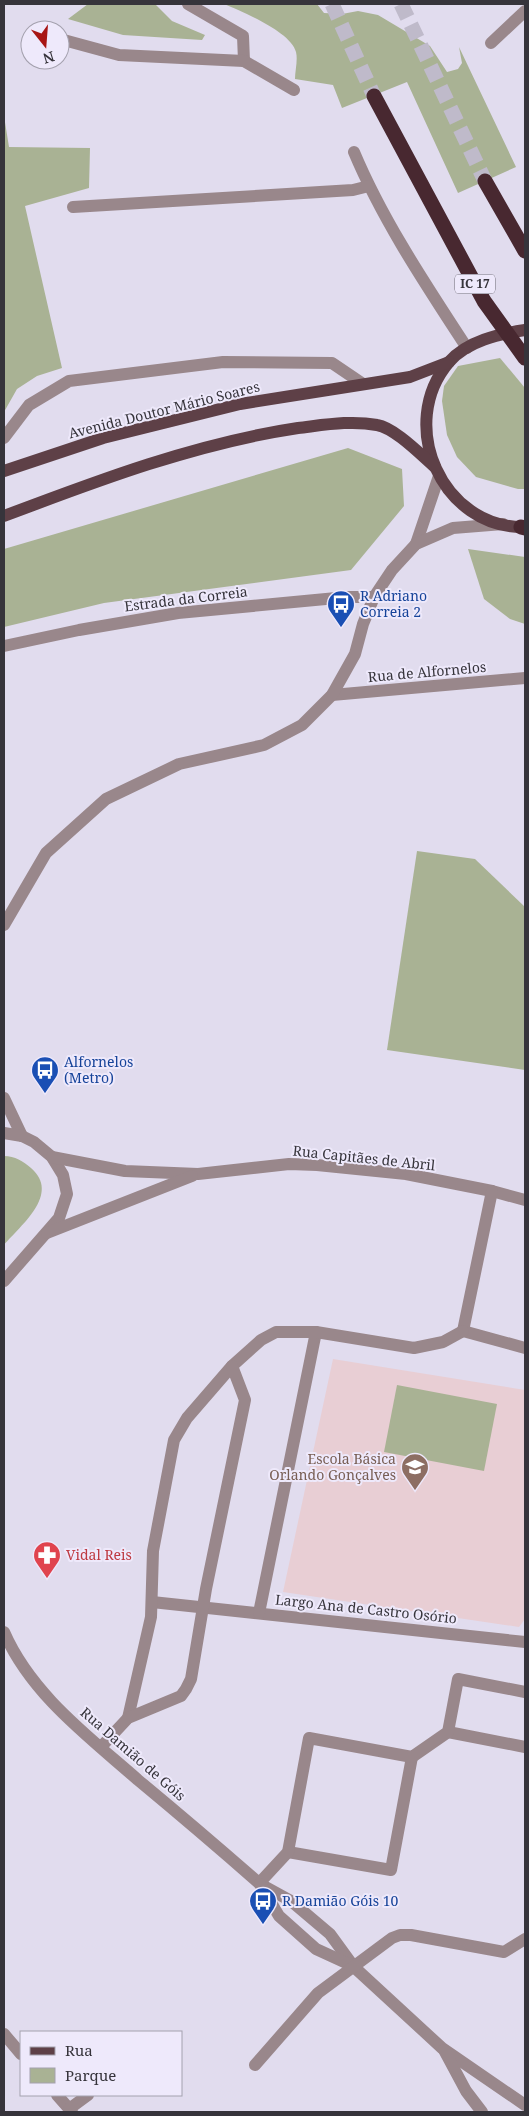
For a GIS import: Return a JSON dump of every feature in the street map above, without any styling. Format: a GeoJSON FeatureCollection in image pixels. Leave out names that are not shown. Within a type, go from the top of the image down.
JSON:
{"type":"FeatureCollection","features":[{"type":"Feature","properties":{"kind":"highway","name":"IC 17"},"geometry":{"type":"LineString","coordinates":[[374,96],[484,301],[525,358]]}},
{"type":"Feature","properties":{"kind":"highway"},"geometry":{"type":"LineString","coordinates":[[485,181],[525,251]]}},
{"type":"Feature","properties":{"kind":"main road"},"geometry":{"type":"LineString","coordinates":[[524,528],[488,520],[471,513],[451,494],[437,471],[429,446],[426,417],[435,384],[449,362],[467,348],[505,333],[525,330]]}},
{"type":"Feature","properties":{"kind":"main road","name":"Avenida Doutor Mário Soares"},"geometry":{"type":"LineString","coordinates":[[4,471],[103,438],[240,404],[363,384],[378,384],[410,377],[449,362]]}},
{"type":"Feature","properties":{"kind":"main road"},"geometry":{"type":"LineString","coordinates":[[4,516],[127,470],[260,434],[336,423],[379,425],[393,432],[437,471]]}},
{"type":"Feature","properties":{"kind":"street"},"geometry":{"type":"LineString","coordinates":[[188,4],[243,36],[244,61]]}},
{"type":"Feature","properties":{"kind":"street"},"geometry":{"type":"LineString","coordinates":[[491,43],[525,11]]}},
{"type":"Feature","properties":{"kind":"street"},"geometry":{"type":"LineString","coordinates":[[70,42],[119,55],[244,61],[294,90]]}},
{"type":"Feature","properties":{"kind":"street"},"geometry":{"type":"LineString","coordinates":[[354,152],[369,186],[426,285],[467,348]]}},
{"type":"Feature","properties":{"kind":"street"},"geometry":{"type":"LineString","coordinates":[[73,207],[352,190],[369,186]]}},
{"type":"Feature","properties":{"kind":"street","name":"Avenida Doutor Mário Soares"},"geometry":{"type":"LineString","coordinates":[[4,438],[29,404],[69,381],[223,362],[332,363],[363,384]]}},
{"type":"Feature","properties":{"kind":"street"},"geometry":{"type":"LineString","coordinates":[[416,544],[437,471]]}},
{"type":"Feature","properties":{"kind":"street"},"geometry":{"type":"LineString","coordinates":[[4,924],[46,854],[106,799],[179,764],[264,745],[302,725],[332,695],[355,654],[363,624],[374,597],[392,570],[416,544],[453,528],[503,524]]}},
{"type":"Feature","properties":{"kind":"street","name":"Estrada da Correia"},"geometry":{"type":"LineString","coordinates":[[4,646],[79,630],[178,613],[347,597],[374,597]]}},
{"type":"Feature","properties":{"kind":"street","name":"Rua de Alfornelos"},"geometry":{"type":"LineString","coordinates":[[332,695],[525,678]]}},
{"type":"Feature","properties":{"kind":"street"},"geometry":{"type":"LineString","coordinates":[[4,1098],[22,1136]]}},
{"type":"Feature","properties":{"kind":"street"},"geometry":{"type":"LineString","coordinates":[[4,1133],[22,1136],[34,1142],[52,1157],[62,1175],[67,1194],[59,1218],[4,1281]]}},
{"type":"Feature","properties":{"kind":"street"},"geometry":{"type":"LineString","coordinates":[[52,1157],[125,1170],[198,1174]]}},
{"type":"Feature","properties":{"kind":"street","name":"Rua Capitães de Abril"},"geometry":{"type":"LineString","coordinates":[[198,1174],[274,1165],[317,1165],[406,1174],[492,1191],[525,1200]]}},
{"type":"Feature","properties":{"kind":"street"},"geometry":{"type":"LineString","coordinates":[[45,1234],[198,1174]]}},
{"type":"Feature","properties":{"kind":"street"},"geometry":{"type":"LineString","coordinates":[[463,1331],[492,1191]]}},
{"type":"Feature","properties":{"kind":"street"},"geometry":{"type":"LineString","coordinates":[[128,1718],[150,1617],[153,1551],[174,1440],[187,1418],[232,1366],[261,1340],[276,1332],[316,1332],[414,1348],[443,1342],[463,1331],[525,1348]]}},
{"type":"Feature","properties":{"kind":"street"},"geometry":{"type":"LineString","coordinates":[[259,1613],[316,1332]]}},
{"type":"Feature","properties":{"kind":"street"},"geometry":{"type":"LineString","coordinates":[[101,1748],[128,1718],[181,1696],[186,1690],[190,1679],[245,1400],[232,1366]]}},
{"type":"Feature","properties":{"kind":"street","name":"Largo Ana de Castro Osório"},"geometry":{"type":"LineString","coordinates":[[152,1602],[525,1642]]}},
{"type":"Feature","properties":{"kind":"street","name":"Rua Damião de Góis"},"geometry":{"type":"LineString","coordinates":[[4,1632],[9,1659],[101,1748],[260,1884],[291,1901],[330,1934],[354,1967],[442,2048],[525,2105]]}},
{"type":"Feature","properties":{"kind":"street"},"geometry":{"type":"LineString","coordinates":[[288,1852],[391,1870],[412,1757],[448,1732],[458,1679],[525,1692]]}},
{"type":"Feature","properties":{"kind":"street"},"geometry":{"type":"LineString","coordinates":[[448,1732],[525,1747]]}},
{"type":"Feature","properties":{"kind":"street"},"geometry":{"type":"LineString","coordinates":[[260,1884],[288,1852],[309,1738],[412,1757]]}},
{"type":"Feature","properties":{"kind":"street","name":"Rua Damião de Góis"},"geometry":{"type":"LineString","coordinates":[[260,1884],[279,1916],[316,1949],[354,1967]]}},
{"type":"Feature","properties":{"kind":"street"},"geometry":{"type":"LineString","coordinates":[[255,2065],[318,1993],[392,1938],[400,1935],[411,1935],[504,1952],[525,1940]]}},
{"type":"Feature","properties":{"kind":"street"},"geometry":{"type":"LineString","coordinates":[[4,2034],[20,2053]]}},
{"type":"Feature","properties":{"kind":"street","name":"Rua Damião de Góis"},"geometry":{"type":"LineString","coordinates":[[442,2048],[466,2090],[482,2112]]}},
{"type":"Feature","properties":{"kind":"street"},"geometry":{"type":"LineString","coordinates":[[58,2096],[71,2111],[87,2096]]}},
{"type":"Feature","properties":{"kind":"shaded area","name":"Escola Básica Orlando Gonçalves"},"geometry":{"type":"Polygon","coordinates":[[[333,1359],[525,1390],[525,1619],[519,1627],[283,1592],[333,1359]]]}},
{"type":"Feature","properties":{"kind":"green space"},"geometry":{"type":"Polygon","coordinates":[[[88,4],[155,4],[172,21],[205,35],[202,40],[123,35],[68,19],[88,4]]]}},
{"type":"Feature","properties":{"kind":"green space"},"geometry":{"type":"Polygon","coordinates":[[[224,4],[317,4],[324,13],[342,14],[358,11],[378,15],[430,46],[447,72],[458,69],[462,63],[459,47],[516,167],[458,193],[407,82],[342,108],[333,85],[295,79],[296,52],[285,37],[265,23],[224,4]]]}},
{"type":"Feature","properties":{"kind":"green space"},"geometry":{"type":"Polygon","coordinates":[[[4,116],[9,147],[90,148],[89,188],[25,206],[62,368],[37,376],[17,389],[4,412],[4,116]]]}},
{"type":"Feature","properties":{"kind":"green space"},"geometry":{"type":"Polygon","coordinates":[[[500,358],[525,388],[525,489],[518,489],[476,477],[457,457],[447,435],[442,401],[444,386],[458,366],[500,358]]]}},
{"type":"Feature","properties":{"kind":"green space"},"geometry":{"type":"Polygon","coordinates":[[[348,448],[402,469],[404,506],[351,570],[104,603],[4,627],[4,549],[348,448]]]}},
{"type":"Feature","properties":{"kind":"green space"},"geometry":{"type":"Polygon","coordinates":[[[468,549],[525,557],[525,624],[510,619],[484,599],[468,549]]]}},
{"type":"Feature","properties":{"kind":"green space"},"geometry":{"type":"Polygon","coordinates":[[[417,851],[475,859],[525,907],[525,1070],[387,1050],[417,851]]]}},
{"type":"Feature","properties":{"kind":"green space"},"geometry":{"type":"Polygon","coordinates":[[[4,1156],[19,1159],[31,1168],[39,1178],[42,1188],[40,1199],[35,1209],[4,1245],[4,1156]]]}},
{"type":"Feature","properties":{"kind":"green space"},"geometry":{"type":"Polygon","coordinates":[[[397,1385],[497,1404],[484,1471],[384,1452],[397,1385]]]}},
{"type":"Feature","properties":{"kind":"tunnel"},"geometry":{"type":"LineString","coordinates":[[332,4],[374,96]]}},
{"type":"Feature","properties":{"kind":"tunnel"},"geometry":{"type":"LineString","coordinates":[[401,4],[485,181]]}},
{"type":"Feature","properties":{"kind":"place","name":"R Adriano Correia 2"},"geometry":{"type":"Point","coordinates":[341,628]}},
{"type":"Feature","properties":{"kind":"place","name":"Alfornelos (Metro)"},"geometry":{"type":"Point","coordinates":[45,1094]}},
{"type":"Feature","properties":{"kind":"place","name":"Escola Básica Orlando Gonçalves"},"geometry":{"type":"Point","coordinates":[415,1491]}},
{"type":"Feature","properties":{"kind":"place","name":"Vidal Reis"},"geometry":{"type":"Point","coordinates":[47,1579]}},
{"type":"Feature","properties":{"kind":"place","name":"R Damião Góis 10"},"geometry":{"type":"Point","coordinates":[263,1925]}}]}
